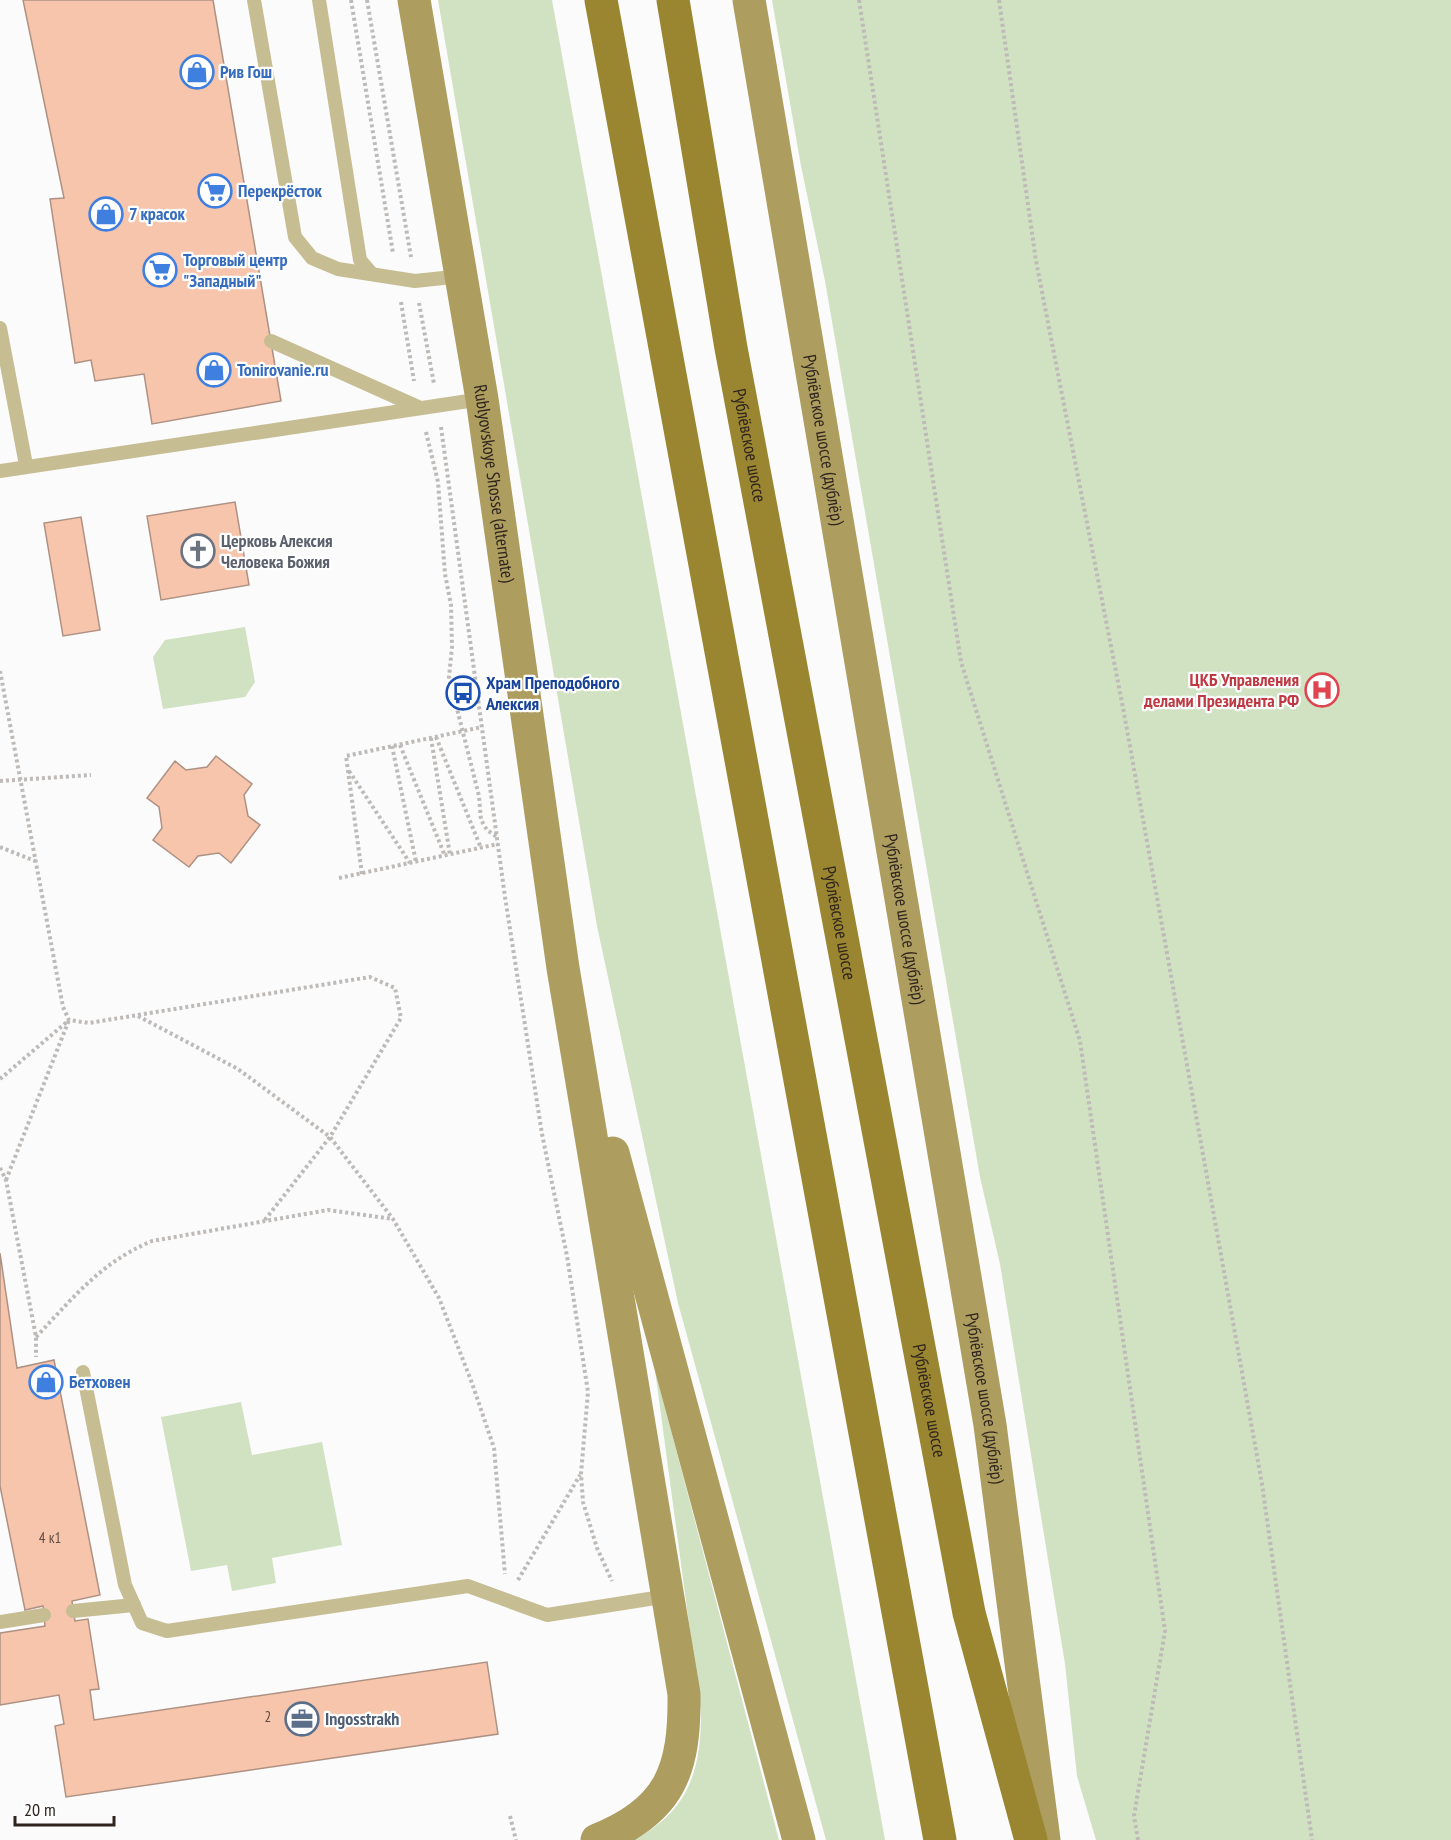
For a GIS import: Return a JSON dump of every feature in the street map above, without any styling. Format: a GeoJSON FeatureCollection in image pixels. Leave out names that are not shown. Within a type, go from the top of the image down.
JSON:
{"type":"FeatureCollection","features":[{"type":"Feature","properties":{"kind":"main road","name":"Rublyovskoye Shosse (alternate)"},"geometry":{"type":"LineString","coordinates":[[414,0],[482,399],[563,968]]}},
{"type":"Feature","properties":{"kind":"main road"},"geometry":{"type":"LineString","coordinates":[[601,0],[940,1840]]}},
{"type":"Feature","properties":{"kind":"main road","name":"Рублёвское шоссе"},"geometry":{"type":"LineString","coordinates":[[673,0],[731,348],[969,1613],[1031,1840]]}},
{"type":"Feature","properties":{"kind":"main road","name":"Рублёвское шоссе (дублёр)"},"geometry":{"type":"LineString","coordinates":[[749,0],[990,1425],[1044,1840]]}},
{"type":"Feature","properties":{"kind":"main road"},"geometry":{"type":"LineString","coordinates":[[563,968],[684,1694],[684,1728],[677,1768],[665,1793],[644,1814],[597,1840]]}},
{"type":"Feature","properties":{"kind":"main road"},"geometry":{"type":"LineString","coordinates":[[563,968],[799,1840]]}},
{"type":"Feature","properties":{"kind":"lane"},"geometry":{"type":"LineString","coordinates":[[254,0],[295,237],[312,258],[338,269],[416,281],[462,276]]}},
{"type":"Feature","properties":{"kind":"lane"},"geometry":{"type":"LineString","coordinates":[[319,0],[360,260],[372,274]]}},
{"type":"Feature","properties":{"kind":"lane"},"geometry":{"type":"LineString","coordinates":[[0,328],[7,401],[26,465]]}},
{"type":"Feature","properties":{"kind":"lane"},"geometry":{"type":"LineString","coordinates":[[271,341],[418,407]]}},
{"type":"Feature","properties":{"kind":"lane"},"geometry":{"type":"LineString","coordinates":[[0,471],[26,465],[482,399]]}},
{"type":"Feature","properties":{"kind":"lane"},"geometry":{"type":"LineString","coordinates":[[83,1372],[125,1586],[142,1623],[167,1631],[468,1586],[548,1615],[668,1596]]}},
{"type":"Feature","properties":{"kind":"lane"},"geometry":{"type":"LineString","coordinates":[[73,1611],[134,1605]]}},
{"type":"Feature","properties":{"kind":"lane"},"geometry":{"type":"LineString","coordinates":[[0,1622],[44,1615]]}},
{"type":"Feature","properties":{"kind":"path"},"geometry":{"type":"LineString","coordinates":[[367,0],[438,405],[498,844],[542,1134],[567,1256],[588,1392],[581,1474],[583,1502],[597,1548],[623,1604]]}},
{"type":"Feature","properties":{"kind":"path"},"geometry":{"type":"LineString","coordinates":[[859,0],[961,662],[1080,1041],[1165,1631],[1134,1816],[1138,1840]]}},
{"type":"Feature","properties":{"kind":"path"},"geometry":{"type":"LineString","coordinates":[[999,0],[1036,261],[1124,712],[1262,1484],[1312,1840]]}},
{"type":"Feature","properties":{"kind":"path"},"geometry":{"type":"LineString","coordinates":[[0,671],[18,779],[63,1007],[69,1020],[6,1180]]}},
{"type":"Feature","properties":{"kind":"path"},"geometry":{"type":"LineString","coordinates":[[362,874],[346,756],[482,726]]}},
{"type":"Feature","properties":{"kind":"path"},"geometry":{"type":"LineString","coordinates":[[436,737],[481,848]]}},
{"type":"Feature","properties":{"kind":"path"},"geometry":{"type":"LineString","coordinates":[[431,738],[447,855]]}},
{"type":"Feature","properties":{"kind":"path"},"geometry":{"type":"LineString","coordinates":[[400,745],[447,855]]}},
{"type":"Feature","properties":{"kind":"path"},"geometry":{"type":"LineString","coordinates":[[392,746],[413,863]]}},
{"type":"Feature","properties":{"kind":"path"},"geometry":{"type":"LineString","coordinates":[[348,770],[413,863]]}},
{"type":"Feature","properties":{"kind":"path"},"geometry":{"type":"LineString","coordinates":[[0,781],[91,775]]}},
{"type":"Feature","properties":{"kind":"path"},"geometry":{"type":"LineString","coordinates":[[339,878],[498,844]]}},
{"type":"Feature","properties":{"kind":"path"},"geometry":{"type":"LineString","coordinates":[[0,846],[36,861]]}},
{"type":"Feature","properties":{"kind":"path"},"geometry":{"type":"LineString","coordinates":[[0,1078],[69,1020],[89,1023],[137,1016],[370,976],[395,988],[401,1018],[330,1137],[264,1221]]}},
{"type":"Feature","properties":{"kind":"path"},"geometry":{"type":"LineString","coordinates":[[137,1016],[238,1070],[330,1137],[393,1219],[439,1298],[472,1383],[494,1449],[507,1599]]}},
{"type":"Feature","properties":{"kind":"path"},"geometry":{"type":"LineString","coordinates":[[0,1168],[6,1180],[36,1337],[36,1357]]}},
{"type":"Feature","properties":{"kind":"path"},"geometry":{"type":"LineString","coordinates":[[36,1337],[105,1266],[126,1252],[152,1240],[328,1210],[393,1219]]}},
{"type":"Feature","properties":{"kind":"path"},"geometry":{"type":"LineString","coordinates":[[507,1599],[581,1474]]}},
{"type":"Feature","properties":{"kind":"path"},"geometry":{"type":"LineString","coordinates":[[510,1815],[516,1840]]}},
{"type":"Feature","properties":{"kind":"green space"},"geometry":{"type":"Polygon","coordinates":[[[438,0],[552,0],[885,1840],[826,1840],[678,1303],[597,926],[438,0]]]}},
{"type":"Feature","properties":{"kind":"green space"},"geometry":{"type":"Polygon","coordinates":[[[772,0],[1451,0],[1451,1840],[1096,1840],[1077,1776],[1065,1664],[1000,1264],[980,1177],[825,281],[801,166],[772,0]]]}},
{"type":"Feature","properties":{"kind":"green space"},"geometry":{"type":"Polygon","coordinates":[[[245,627],[255,682],[245,697],[163,709],[153,657],[165,640],[245,627]]]}},
{"type":"Feature","properties":{"kind":"green space"},"geometry":{"type":"Polygon","coordinates":[[[655,1370],[779,1840],[634,1840],[653,1829],[668,1816],[688,1787],[698,1753],[701,1713],[655,1370]]]}},
{"type":"Feature","properties":{"kind":"green space"},"geometry":{"type":"Polygon","coordinates":[[[241,1402],[252,1455],[322,1442],[342,1545],[272,1558],[276,1583],[232,1591],[227,1565],[191,1571],[161,1417],[241,1402]]]}},
{"type":"Feature","properties":{"kind":"building","name":"Торговый центр \"Западный\""},"geometry":{"type":"Polygon","coordinates":[[[23,0],[213,0],[281,401],[152,424],[144,374],[95,381],[91,360],[75,363],[50,199],[64,198],[23,0]]]}},
{"type":"Feature","properties":{"kind":"building","name":"Церковь Алексия Человека Божия"},"geometry":{"type":"Polygon","coordinates":[[[235,502],[249,585],[161,600],[147,516],[235,502]]]}},
{"type":"Feature","properties":{"kind":"building"},"geometry":{"type":"Polygon","coordinates":[[[81,517],[100,630],[63,636],[44,523],[81,517]]]}},
{"type":"Feature","properties":{"kind":"building"},"geometry":{"type":"Polygon","coordinates":[[[216,756],[252,784],[244,795],[248,816],[260,825],[231,863],[219,853],[198,856],[189,867],[153,840],[162,828],[159,807],[147,798],[175,761],[186,770],[207,767],[216,756]]]}},
{"type":"Feature","properties":{"kind":"building"},"geometry":{"type":"Polygon","coordinates":[[[0,1253],[17,1368],[54,1360],[100,1595],[72,1601],[75,1621],[88,1619],[99,1689],[90,1690],[94,1720],[487,1662],[498,1734],[66,1797],[55,1726],[64,1724],[59,1695],[0,1705],[0,1633],[45,1626],[43,1606],[25,1610],[0,1486],[0,1253]]]}},
{"type":"Feature","properties":{"kind":"place","name":"Рив Гош"},"geometry":{"type":"Point","coordinates":[197,72]}},
{"type":"Feature","properties":{"kind":"place","name":"Перекрёсток"},"geometry":{"type":"Point","coordinates":[215,191]}},
{"type":"Feature","properties":{"kind":"place","name":"7 красок"},"geometry":{"type":"Point","coordinates":[106,214]}},
{"type":"Feature","properties":{"kind":"place","name":"Торговый центр \"Западный\""},"geometry":{"type":"Point","coordinates":[160,270]}},
{"type":"Feature","properties":{"kind":"place","name":"Tonirovanie.ru"},"geometry":{"type":"Point","coordinates":[214,370]}},
{"type":"Feature","properties":{"kind":"place","name":"Церковь Алексия Человека Божия"},"geometry":{"type":"Point","coordinates":[198,551]}},
{"type":"Feature","properties":{"kind":"place","name":"ЦКБ Управления делами Президента РФ"},"geometry":{"type":"Point","coordinates":[1322,690]}},
{"type":"Feature","properties":{"kind":"place","name":"Храм Преподобного Алексия"},"geometry":{"type":"Point","coordinates":[463,693]}},
{"type":"Feature","properties":{"kind":"place","name":"Бетховен"},"geometry":{"type":"Point","coordinates":[46,1382]}},
{"type":"Feature","properties":{"kind":"place","name":"Ingosstrakh"},"geometry":{"type":"Point","coordinates":[302,1719]}}]}
